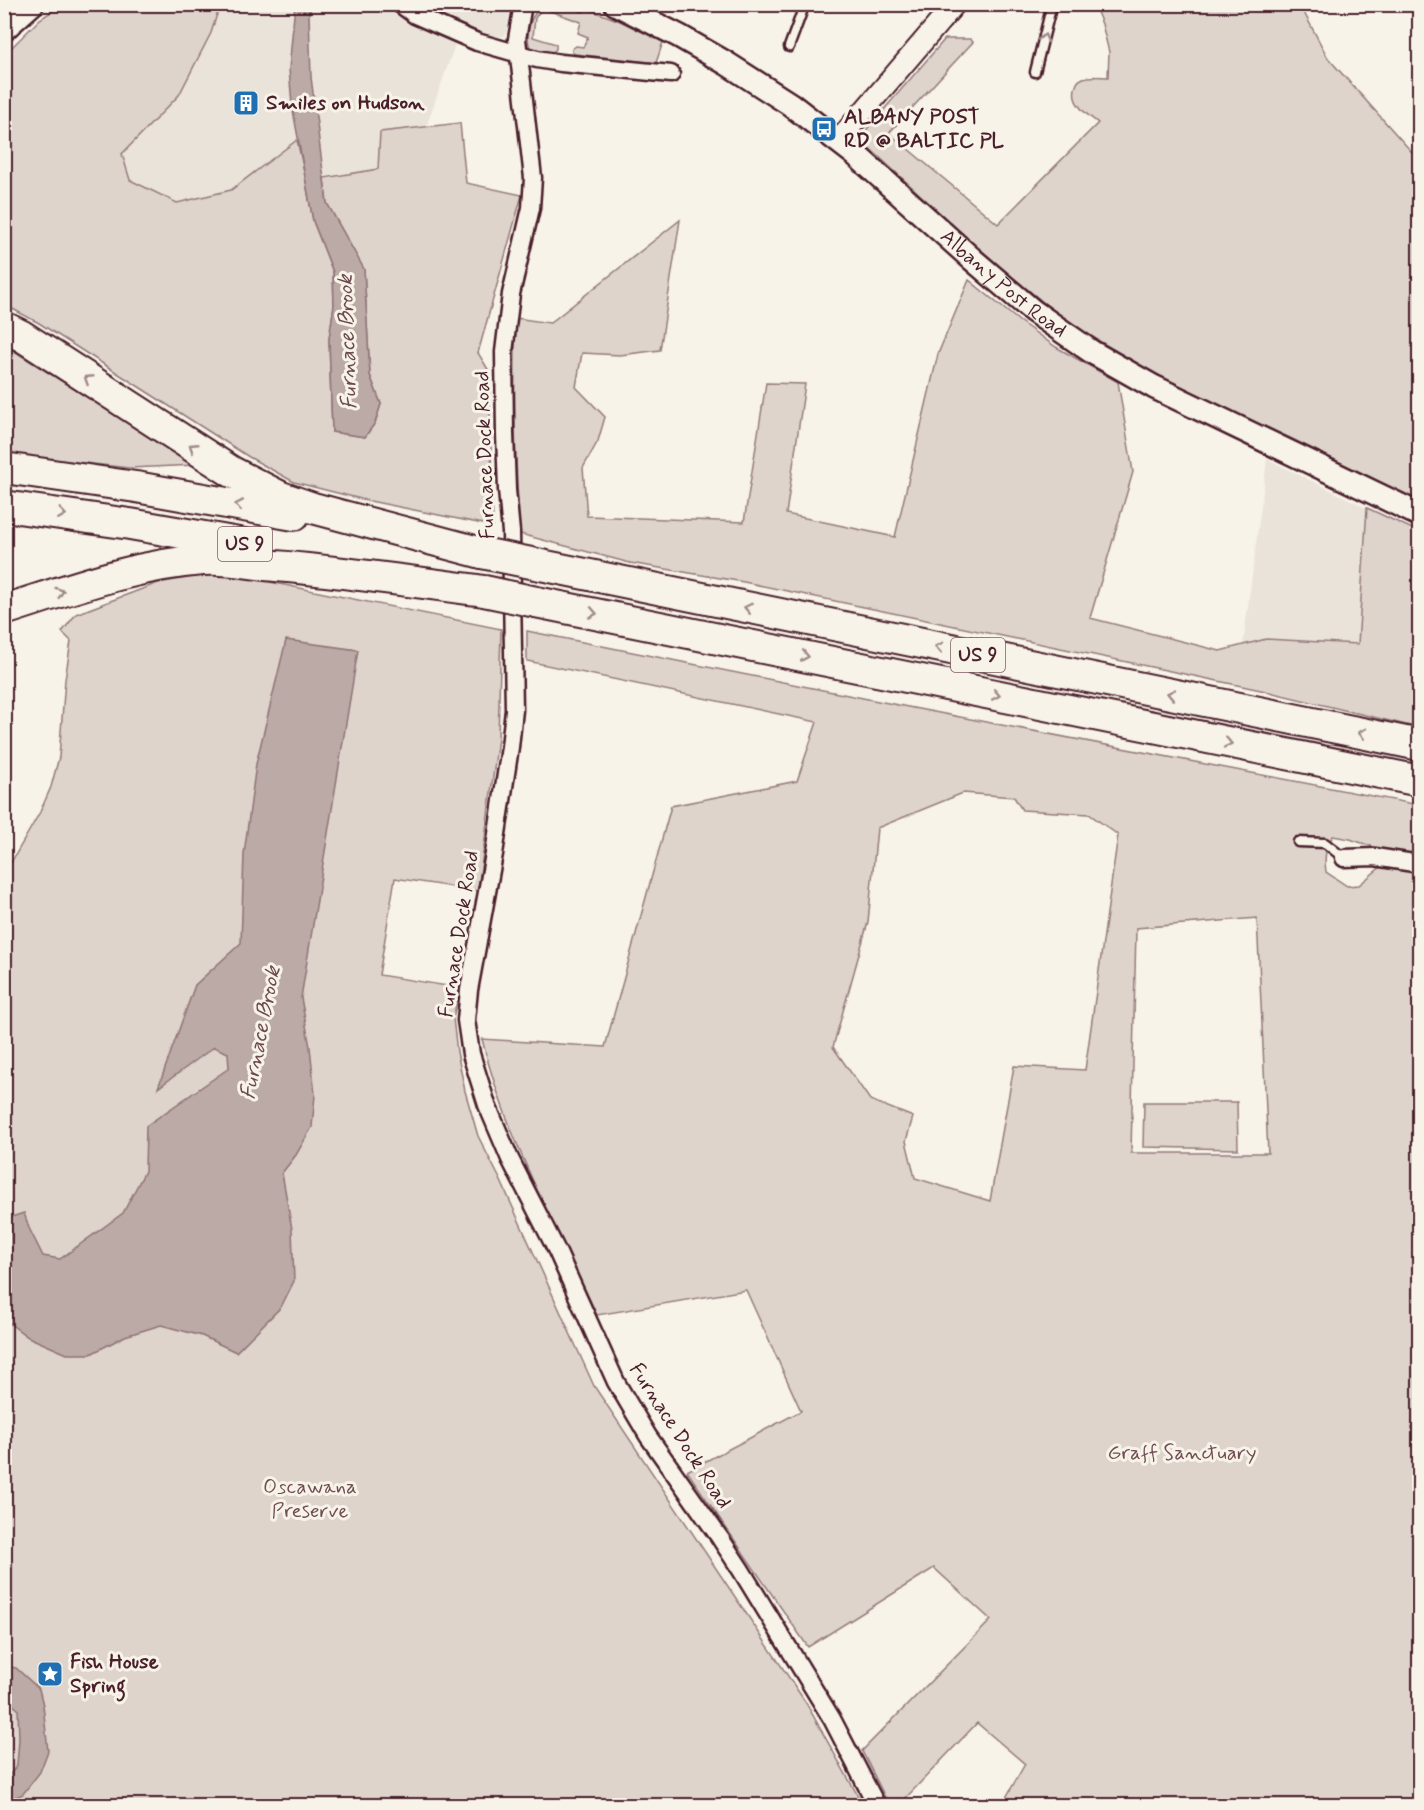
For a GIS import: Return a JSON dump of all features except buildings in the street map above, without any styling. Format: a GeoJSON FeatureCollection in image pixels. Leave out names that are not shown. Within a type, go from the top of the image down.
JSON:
{"type":"FeatureCollection","features":[{"type":"Feature","properties":{"kind":"highway"},"geometry":{"type":"LineString","coordinates":[[4,327],[22,336],[232,472],[273,493],[313,508],[482,553]]}},
{"type":"Feature","properties":{"kind":"highway","name":"US 9"},"geometry":{"type":"LineString","coordinates":[[4,468],[213,500],[1419,745]]}},
{"type":"Feature","properties":{"kind":"highway","name":"US 9"},"geometry":{"type":"LineString","coordinates":[[4,506],[207,537],[1419,781]]}},
{"type":"Feature","properties":{"kind":"highway"},"geometry":{"type":"LineString","coordinates":[[4,610],[132,571],[206,560],[235,560],[319,569],[484,591]]}},
{"type":"Feature","properties":{"kind":"main road"},"geometry":{"type":"LineString","coordinates":[[4,29],[32,4]]}},
{"type":"Feature","properties":{"kind":"main road","name":"Albany Post Road"},"geometry":{"type":"LineString","coordinates":[[616,4],[679,36],[790,104],[838,141],[1033,311],[1092,352],[1154,387],[1419,515]]}},
{"type":"Feature","properties":{"kind":"street"},"geometry":{"type":"LineString","coordinates":[[400,4],[433,24],[477,42],[519,54],[561,63],[671,74]]}},
{"type":"Feature","properties":{"kind":"street","name":"Furnace Dock Road"},"geometry":{"type":"LineString","coordinates":[[523,4],[517,39],[533,188],[531,208],[511,294],[504,364],[506,460],[511,532],[514,705],[494,854],[469,990],[466,1020],[470,1047],[480,1083],[514,1168],[566,1270],[616,1382],[648,1436],[746,1579],[832,1719],[877,1806]]}},
{"type":"Feature","properties":{"kind":"street"},"geometry":{"type":"LineString","coordinates":[[838,141],[955,4]]}},
{"type":"Feature","properties":{"kind":"street"},"geometry":{"type":"LineString","coordinates":[[1344,858],[1375,857],[1419,864]]}},
{"type":"Feature","properties":{"kind":"lane"},"geometry":{"type":"LineString","coordinates":[[1035,72],[1052,4]]}},
{"type":"Feature","properties":{"kind":"lane"},"geometry":{"type":"LineString","coordinates":[[789,47],[806,10]]}},
{"type":"Feature","properties":{"kind":"lane"},"geometry":{"type":"LineString","coordinates":[[1298,842],[1325,843],[1344,858]]}},
{"type":"Feature","properties":{"kind":"shaded area"},"geometry":{"type":"Polygon","coordinates":[[[312,4],[511,5],[508,28],[504,36],[493,37],[462,25],[426,127],[380,132],[379,169],[324,178],[311,77],[309,14],[312,4]]]}},
{"type":"Feature","properties":{"kind":"shaded area"},"geometry":{"type":"Polygon","coordinates":[[[220,5],[295,5],[292,105],[297,140],[231,190],[177,203],[130,180],[122,154],[179,95],[211,33],[220,5]]]}},
{"type":"Feature","properties":{"kind":"shaded area"},"geometry":{"type":"Polygon","coordinates":[[[1267,459],[1367,508],[1359,645],[1266,639],[1243,645],[1267,459]]]}},
{"type":"Feature","properties":{"kind":"green space"},"geometry":{"type":"Polygon","coordinates":[[[547,4],[565,4],[582,12],[588,9],[620,21],[663,42],[656,63],[575,54],[572,49],[576,46],[583,47],[588,37],[578,33],[581,22],[542,8],[535,18],[533,37],[556,44],[556,49],[553,52],[535,51],[530,48],[528,36],[532,18],[540,8],[547,4]]]}},
{"type":"Feature","properties":{"kind":"green space"},"geometry":{"type":"Polygon","coordinates":[[[62,5],[220,5],[211,33],[179,95],[122,154],[130,180],[177,203],[231,190],[297,140],[313,221],[333,272],[334,305],[329,339],[332,432],[365,437],[375,423],[381,404],[370,375],[364,270],[327,203],[324,178],[378,169],[380,132],[460,123],[466,183],[522,195],[478,353],[489,371],[493,526],[365,500],[294,482],[249,457],[39,323],[5,305],[4,55],[40,19],[62,5]]]}},
{"type":"Feature","properties":{"kind":"green space"},"geometry":{"type":"Polygon","coordinates":[[[1094,5],[1300,5],[1328,58],[1419,160],[1419,501],[1163,379],[1069,323],[990,259],[864,143],[867,129],[945,39],[970,39],[973,42],[889,133],[998,224],[1098,123],[1082,109],[1075,98],[1077,84],[1083,78],[1108,77],[1109,52],[1102,24],[1094,5]]]}},
{"type":"Feature","properties":{"kind":"green space"},"geometry":{"type":"Polygon","coordinates":[[[680,220],[660,350],[620,355],[582,353],[576,387],[605,417],[598,441],[583,468],[587,516],[744,522],[766,383],[805,384],[786,514],[895,537],[938,354],[969,280],[1019,321],[1056,347],[1118,382],[1133,472],[1090,618],[1220,651],[1266,639],[1358,644],[1367,508],[1419,532],[1419,728],[1261,690],[744,582],[630,563],[520,534],[515,426],[516,318],[550,323],[680,220]]]}},
{"type":"Feature","properties":{"kind":"green space"},"geometry":{"type":"Polygon","coordinates":[[[4,345],[195,465],[129,468],[5,454],[4,345]]]}},
{"type":"Feature","properties":{"kind":"green space","name":"Oscawana Preserve"},"geometry":{"type":"Polygon","coordinates":[[[209,574],[250,578],[501,629],[498,738],[478,891],[395,878],[379,975],[460,988],[453,1018],[457,1052],[478,1136],[500,1179],[594,1386],[806,1703],[863,1805],[5,1806],[4,875],[40,812],[51,787],[59,757],[65,680],[71,641],[62,632],[76,614],[158,583],[209,574]]]}},
{"type":"Feature","properties":{"kind":"green space","name":"Graff Sanctuary"},"geometry":{"type":"Polygon","coordinates":[[[527,631],[1419,805],[1419,856],[1333,836],[1327,849],[1325,862],[1326,872],[1347,886],[1359,885],[1383,865],[1419,871],[1419,1805],[1008,1805],[1004,1801],[1025,1764],[977,1723],[899,1805],[889,1805],[862,1751],[991,1620],[934,1568],[808,1647],[687,1471],[801,1411],[746,1290],[597,1315],[517,1145],[482,1039],[605,1047],[671,806],[797,781],[817,722],[527,661],[527,631]],[[963,793],[877,828],[868,922],[833,1047],[870,1100],[913,1117],[906,1141],[915,1178],[990,1201],[1014,1066],[1085,1070],[1118,835],[1089,814],[1022,810],[1014,797],[963,793]],[[1257,918],[1136,928],[1131,1153],[1268,1153],[1257,918]]]}},
{"type":"Feature","properties":{"kind":"green space"},"geometry":{"type":"Polygon","coordinates":[[[1144,1102],[1237,1102],[1238,1149],[1143,1147],[1144,1102]]]}},
{"type":"Feature","properties":{"kind":"water","name":"Furnace Brook"},"geometry":{"type":"Polygon","coordinates":[[[295,4],[312,5],[309,14],[311,77],[327,203],[364,269],[370,375],[381,404],[375,423],[365,437],[332,432],[329,339],[334,305],[333,272],[313,221],[292,105],[289,69],[295,4]]]}},
{"type":"Feature","properties":{"kind":"water","name":"Furnace Brook"},"geometry":{"type":"Polygon","coordinates":[[[286,640],[358,650],[301,998],[310,1047],[315,1095],[312,1127],[296,1155],[282,1173],[292,1229],[294,1281],[281,1307],[236,1352],[202,1336],[161,1325],[125,1336],[91,1354],[67,1354],[28,1337],[5,1320],[5,1219],[24,1213],[43,1256],[60,1259],[123,1213],[145,1171],[146,1126],[229,1068],[228,1053],[214,1047],[158,1088],[195,985],[241,943],[244,854],[256,764],[286,640]]]}},
{"type":"Feature","properties":{"kind":"water"},"geometry":{"type":"Polygon","coordinates":[[[5,1666],[16,1668],[39,1689],[48,1751],[40,1772],[23,1794],[5,1802],[5,1779],[17,1765],[19,1739],[18,1709],[5,1698],[5,1666]]]}},
{"type":"Feature","properties":{"kind":"place","name":"Smiles on Hudson"},"geometry":{"type":"Point","coordinates":[246,103]}},
{"type":"Feature","properties":{"kind":"place","name":"ALBANY POST RD @ BALTIC PL"},"geometry":{"type":"Point","coordinates":[824,129]}},
{"type":"Feature","properties":{"kind":"place","name":"Fish House Spring"},"geometry":{"type":"Point","coordinates":[50,1674]}}]}
